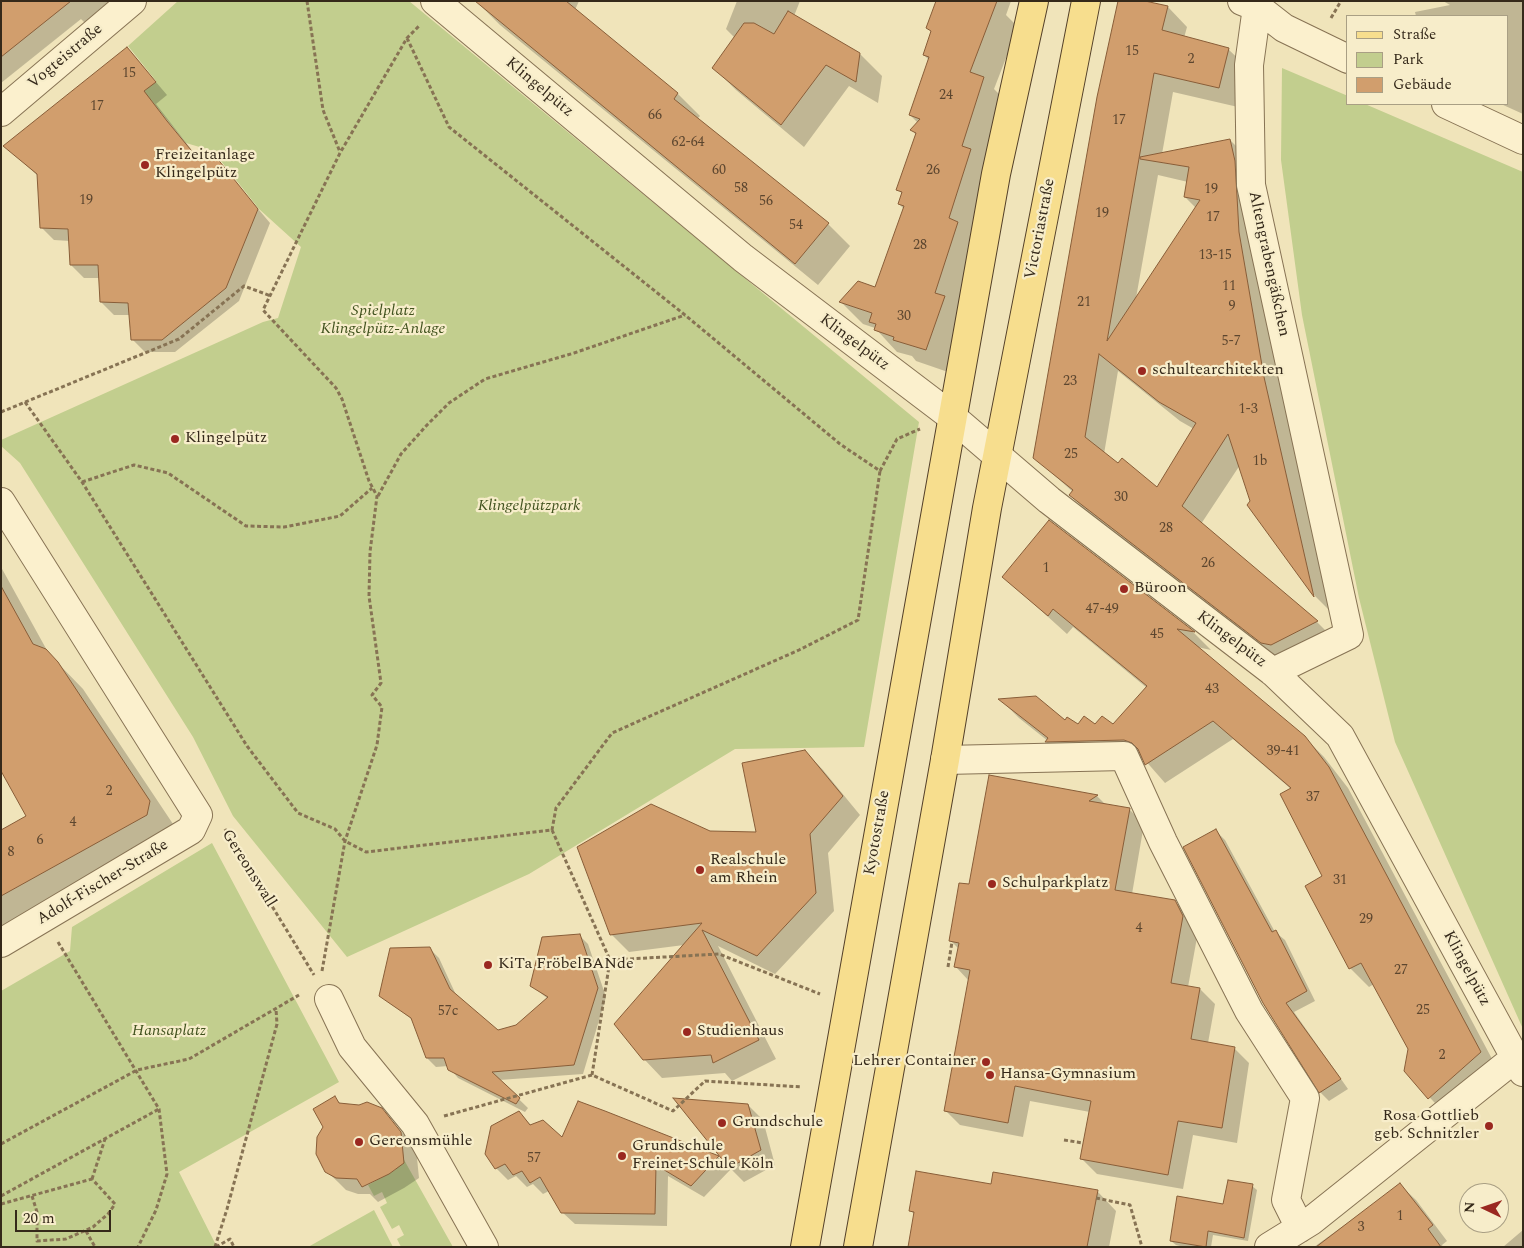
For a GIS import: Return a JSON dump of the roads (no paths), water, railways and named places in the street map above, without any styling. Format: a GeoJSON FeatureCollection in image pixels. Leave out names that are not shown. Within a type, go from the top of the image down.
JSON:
{"type":"FeatureCollection","features":[{"type":"Feature","properties":{"kind":"main road"},"geometry":{"type":"LineString","coordinates":[[952,418],[996,174],[1034,1]]}},
{"type":"Feature","properties":{"kind":"main road","name":"Victoriastraße"},"geometry":{"type":"LineString","coordinates":[[998,457],[1086,1]]}},
{"type":"Feature","properties":{"kind":"main road","name":"Kyotostraße"},"geometry":{"type":"LineString","coordinates":[[805,1247],[952,418]]}},
{"type":"Feature","properties":{"kind":"main road"},"geometry":{"type":"LineString","coordinates":[[858,1247],[998,457]]}},
{"type":"Feature","properties":{"kind":"street","name":"Vogteistraße"},"geometry":{"type":"LineString","coordinates":[[1,112],[132,1]]}},
{"type":"Feature","properties":{"kind":"street","name":"Klingelpütz"},"geometry":{"type":"LineString","coordinates":[[439,3],[742,258],[952,418],[1048,500],[1273,672],[1340,736],[1519,1065]]}},
{"type":"Feature","properties":{"kind":"street"},"geometry":{"type":"LineString","coordinates":[[1249,4],[1284,28],[1346,58]]}},
{"type":"Feature","properties":{"kind":"street","name":"Altengrabengäßchen"},"geometry":{"type":"LineString","coordinates":[[1249,4],[1251,185],[1349,635]]}},
{"type":"Feature","properties":{"kind":"street"},"geometry":{"type":"LineString","coordinates":[[1448,105],[1523,140]]}},
{"type":"Feature","properties":{"kind":"street","name":"Adolf-Fischer-Straße"},"geometry":{"type":"LineString","coordinates":[[1,502],[198,815],[191,830],[1,943]]}},
{"type":"Feature","properties":{"kind":"street","name":"Klingelpütz"},"geometry":{"type":"LineString","coordinates":[[1273,672],[1349,635]]}},
{"type":"Feature","properties":{"kind":"street"},"geometry":{"type":"LineString","coordinates":[[945,760],[1124,756],[1163,842],[1249,1011],[1305,1098],[1286,1200],[1300,1228]]}},
{"type":"Feature","properties":{"kind":"street"},"geometry":{"type":"LineString","coordinates":[[324,991],[352,1047],[415,1124],[484,1247]]}},
{"type":"Feature","properties":{"kind":"street"},"geometry":{"type":"LineString","coordinates":[[1269,1247],[1300,1228],[1386,1162],[1519,1065]]}},
{"type":"Feature","properties":{"kind":"place","name":"Freizeitanlage Klingelpütz"},"geometry":{"type":"Point","coordinates":[145,165]}},
{"type":"Feature","properties":{"kind":"place","name":"schultearchitekten"},"geometry":{"type":"Point","coordinates":[1142,371]}},
{"type":"Feature","properties":{"kind":"place","name":"Klingelpütz"},"geometry":{"type":"Point","coordinates":[175,439]}},
{"type":"Feature","properties":{"kind":"place","name":"Büroon"},"geometry":{"type":"Point","coordinates":[1124,589]}},
{"type":"Feature","properties":{"kind":"place","name":"Realschule am Rhein"},"geometry":{"type":"Point","coordinates":[700,870]}},
{"type":"Feature","properties":{"kind":"place","name":"Schulparkplatz"},"geometry":{"type":"Point","coordinates":[992,884]}},
{"type":"Feature","properties":{"kind":"place","name":"KiTa FröbelBANde"},"geometry":{"type":"Point","coordinates":[488,965]}},
{"type":"Feature","properties":{"kind":"place","name":"Studienhaus"},"geometry":{"type":"Point","coordinates":[687,1032]}},
{"type":"Feature","properties":{"kind":"place","name":"Lehrer Container"},"geometry":{"type":"Point","coordinates":[986,1062]}},
{"type":"Feature","properties":{"kind":"place","name":"Hansa-Gymnasium"},"geometry":{"type":"Point","coordinates":[990,1075]}},
{"type":"Feature","properties":{"kind":"place","name":"Grundschule"},"geometry":{"type":"Point","coordinates":[722,1123]}},
{"type":"Feature","properties":{"kind":"place","name":"Rosa Gottlieb geb. Schnitzler"},"geometry":{"type":"Point","coordinates":[1489,1126]}},
{"type":"Feature","properties":{"kind":"place","name":"Gereonsmühle"},"geometry":{"type":"Point","coordinates":[359,1142]}},
{"type":"Feature","properties":{"kind":"place","name":"Grundschule Freinet-Schule Köln"},"geometry":{"type":"Point","coordinates":[622,1156]}},
{"type":"Feature","properties":{"kind":"park label","name":"Spielplatz Klingelpütz-Anlage"},"geometry":{"type":"Point","coordinates":[383,321]}},
{"type":"Feature","properties":{"kind":"park label","name":"Klingelpützpark"},"geometry":{"type":"Point","coordinates":[529,507]}},
{"type":"Feature","properties":{"kind":"park label","name":"Hansaplatz"},"geometry":{"type":"Point","coordinates":[169,1032]}}]}
